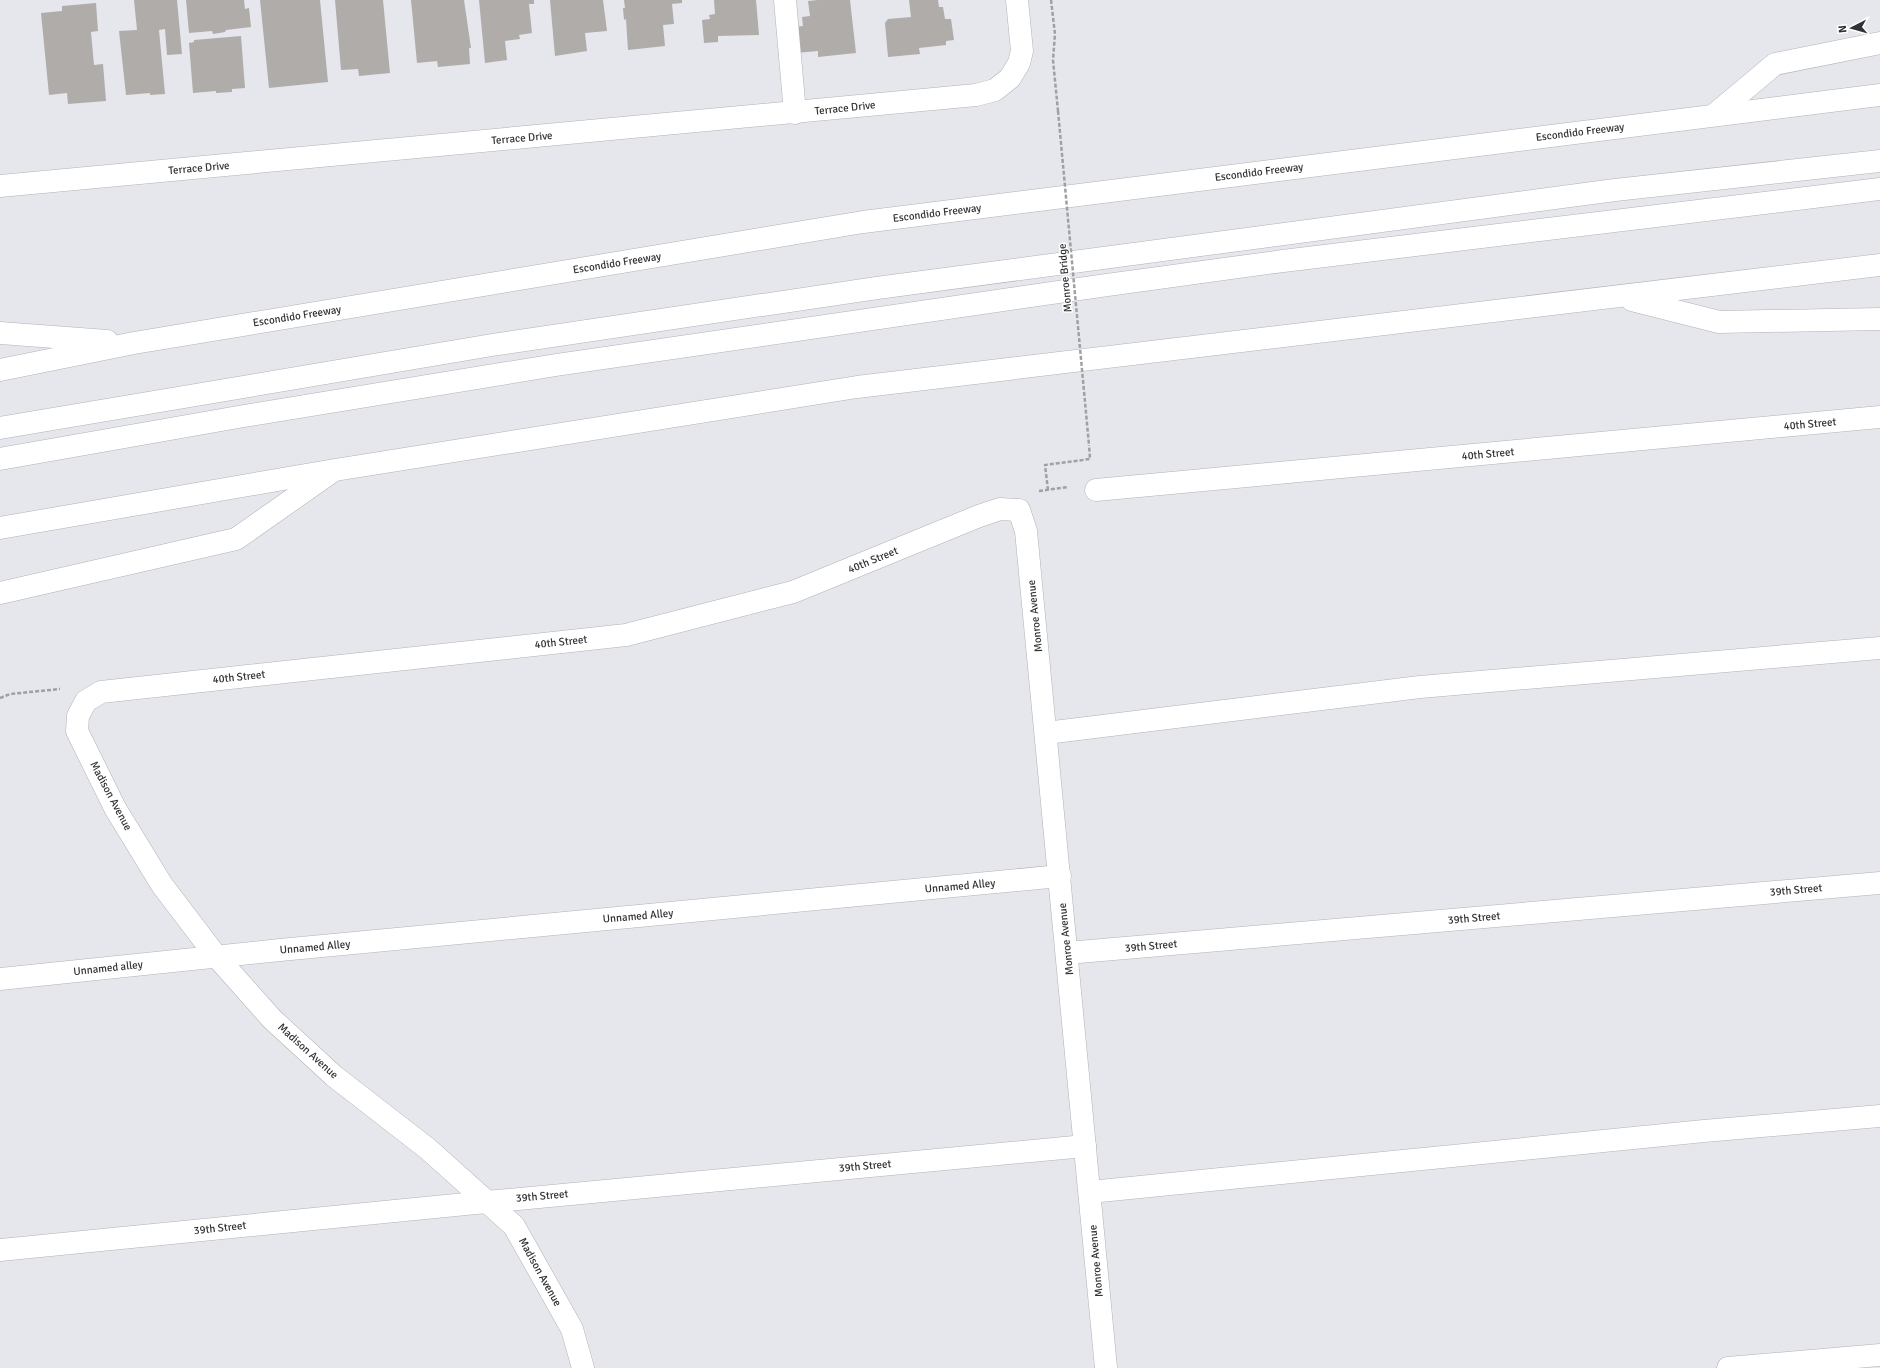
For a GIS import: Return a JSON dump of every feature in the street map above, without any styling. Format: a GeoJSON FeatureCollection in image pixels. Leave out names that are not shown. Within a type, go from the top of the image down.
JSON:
{"type":"FeatureCollection","features":[{"type":"Feature","properties":{"kind":"main road"},"geometry":{"type":"LineString","coordinates":[[784,0],[795,113]]}},
{"type":"Feature","properties":{"kind":"main road","name":"Terrace Drive"},"geometry":{"type":"LineString","coordinates":[[0,186],[976,95],[995,90],[1010,78],[1019,63],[1022,52],[1017,0]]}},
{"type":"Feature","properties":{"kind":"main road"},"geometry":{"type":"LineString","coordinates":[[1714,115],[1775,64],[1880,43]]}},
{"type":"Feature","properties":{"kind":"main road","name":"Escondido Freeway"},"geometry":{"type":"LineString","coordinates":[[0,370],[134,343],[863,222],[1880,95]]}},
{"type":"Feature","properties":{"kind":"main road"},"geometry":{"type":"LineString","coordinates":[[0,428],[484,347],[877,288],[1616,190],[1880,161]]}},
{"type":"Feature","properties":{"kind":"main road"},"geometry":{"type":"LineString","coordinates":[[0,459],[244,416],[548,366],[1108,285],[1283,261],[1880,189]]}},
{"type":"Feature","properties":{"kind":"main road"},"geometry":{"type":"LineString","coordinates":[[0,528],[335,470],[857,387],[1880,265]]}},
{"type":"Feature","properties":{"kind":"main road"},"geometry":{"type":"LineString","coordinates":[[1619,297],[1719,322],[1880,320]]}},
{"type":"Feature","properties":{"kind":"main road"},"geometry":{"type":"LineString","coordinates":[[0,333],[134,343]]}},
{"type":"Feature","properties":{"kind":"main road","name":"40th Street"},"geometry":{"type":"LineString","coordinates":[[1096,490],[1880,417]]}},
{"type":"Feature","properties":{"kind":"main road"},"geometry":{"type":"LineString","coordinates":[[0,592],[236,539],[335,470]]}},
{"type":"Feature","properties":{"kind":"main road","name":"40th Street"},"geometry":{"type":"LineString","coordinates":[[86,701],[101,692],[626,635],[793,592],[979,516],[1000,509],[1019,510]]}},
{"type":"Feature","properties":{"kind":"main road","name":"Monroe Avenue"},"geometry":{"type":"LineString","coordinates":[[1019,510],[1026,531],[1106,1368]]}},
{"type":"Feature","properties":{"kind":"main road"},"geometry":{"type":"LineString","coordinates":[[1046,732],[1420,687],[1880,648]]}},
{"type":"Feature","properties":{"kind":"main road","name":"Madison Avenue"},"geometry":{"type":"LineString","coordinates":[[86,701],[78,716],[77,731],[115,808],[162,885],[216,956],[284,1030],[334,1076],[428,1149],[514,1226],[572,1329],[583,1368]]}},
{"type":"Feature","properties":{"kind":"main road","name":"Unnamed Alley"},"geometry":{"type":"LineString","coordinates":[[216,956],[1060,876]]}},
{"type":"Feature","properties":{"kind":"main road","name":"39th Street"},"geometry":{"type":"LineString","coordinates":[[1067,953],[1880,883]]}},
{"type":"Feature","properties":{"kind":"main road","name":"Unnamed alley"},"geometry":{"type":"LineString","coordinates":[[0,979],[216,956]]}},
{"type":"Feature","properties":{"kind":"main road"},"geometry":{"type":"LineString","coordinates":[[1090,1192],[1704,1131],[1880,1116]]}},
{"type":"Feature","properties":{"kind":"main road","name":"39th Street"},"geometry":{"type":"LineString","coordinates":[[0,1250],[486,1202],[1085,1146]]}},
{"type":"Feature","properties":{"kind":"main road"},"geometry":{"type":"LineString","coordinates":[[1728,1368],[1880,1355]]}},
{"type":"Feature","properties":{"kind":"path","name":"Monroe Bridge"},"geometry":{"type":"LineString","coordinates":[[1048,490],[1046,465],[1090,459],[1053,60],[1055,34],[1051,0]]}},
{"type":"Feature","properties":{"kind":"path"},"geometry":{"type":"LineString","coordinates":[[1019,510],[1040,490],[1082,486],[1096,490]]}},
{"type":"Feature","properties":{"kind":"path"},"geometry":{"type":"LineString","coordinates":[[0,698],[10,694],[65,689],[86,701]]}},
{"type":"Feature","properties":{"kind":"building"},"geometry":{"type":"Polygon","coordinates":[[[134,0],[177,0],[182,54],[167,55],[165,29],[159,30],[165,94],[150,95],[150,93],[126,95],[119,31],[137,30],[134,0]]]}},
{"type":"Feature","properties":{"kind":"building"},"geometry":{"type":"Polygon","coordinates":[[[186,0],[244,0],[245,9],[249,8],[251,27],[226,30],[225,32],[213,34],[212,31],[189,33],[186,0]]]}},
{"type":"Feature","properties":{"kind":"building"},"geometry":{"type":"Polygon","coordinates":[[[260,0],[320,0],[328,82],[269,88],[260,0]]]}},
{"type":"Feature","properties":{"kind":"building"},"geometry":{"type":"Polygon","coordinates":[[[335,0],[383,0],[390,73],[359,76],[358,69],[341,70],[335,0]]]}},
{"type":"Feature","properties":{"kind":"building"},"geometry":{"type":"Polygon","coordinates":[[[411,0],[464,0],[471,48],[469,48],[470,64],[438,67],[437,61],[417,63],[411,0]]]}},
{"type":"Feature","properties":{"kind":"building"},"geometry":{"type":"Polygon","coordinates":[[[479,0],[534,0],[534,4],[529,4],[532,33],[519,35],[520,39],[505,41],[507,60],[485,63],[479,0]]]}},
{"type":"Feature","properties":{"kind":"building"},"geometry":{"type":"Polygon","coordinates":[[[550,0],[603,0],[607,31],[585,33],[587,51],[555,56],[550,0]]]}},
{"type":"Feature","properties":{"kind":"building"},"geometry":{"type":"Polygon","coordinates":[[[624,0],[682,0],[682,3],[672,4],[674,24],[663,25],[665,46],[628,50],[626,19],[624,20],[623,8],[625,8],[624,0]]]}},
{"type":"Feature","properties":{"kind":"building"},"geometry":{"type":"Polygon","coordinates":[[[714,0],[756,0],[759,35],[718,36],[718,42],[704,43],[702,20],[710,19],[709,15],[715,14],[714,0]]]}},
{"type":"Feature","properties":{"kind":"building"},"geometry":{"type":"Polygon","coordinates":[[[850,0],[856,53],[818,57],[818,51],[796,53],[793,27],[803,26],[802,17],[810,16],[808,1],[850,0]]]}},
{"type":"Feature","properties":{"kind":"building"},"geometry":{"type":"Polygon","coordinates":[[[909,0],[938,0],[939,7],[943,7],[945,19],[951,19],[954,40],[946,41],[946,45],[919,48],[920,54],[888,57],[885,23],[888,19],[911,17],[909,0]]]}},
{"type":"Feature","properties":{"kind":"building"},"geometry":{"type":"Polygon","coordinates":[[[96,3],[98,31],[91,32],[94,65],[103,64],[106,101],[68,104],[67,93],[49,95],[41,13],[62,11],[62,6],[96,3]]]}},
{"type":"Feature","properties":{"kind":"building"},"geometry":{"type":"Polygon","coordinates":[[[241,36],[245,88],[232,89],[232,92],[216,93],[216,91],[193,93],[189,43],[194,42],[194,40],[241,36]]]}}]}
